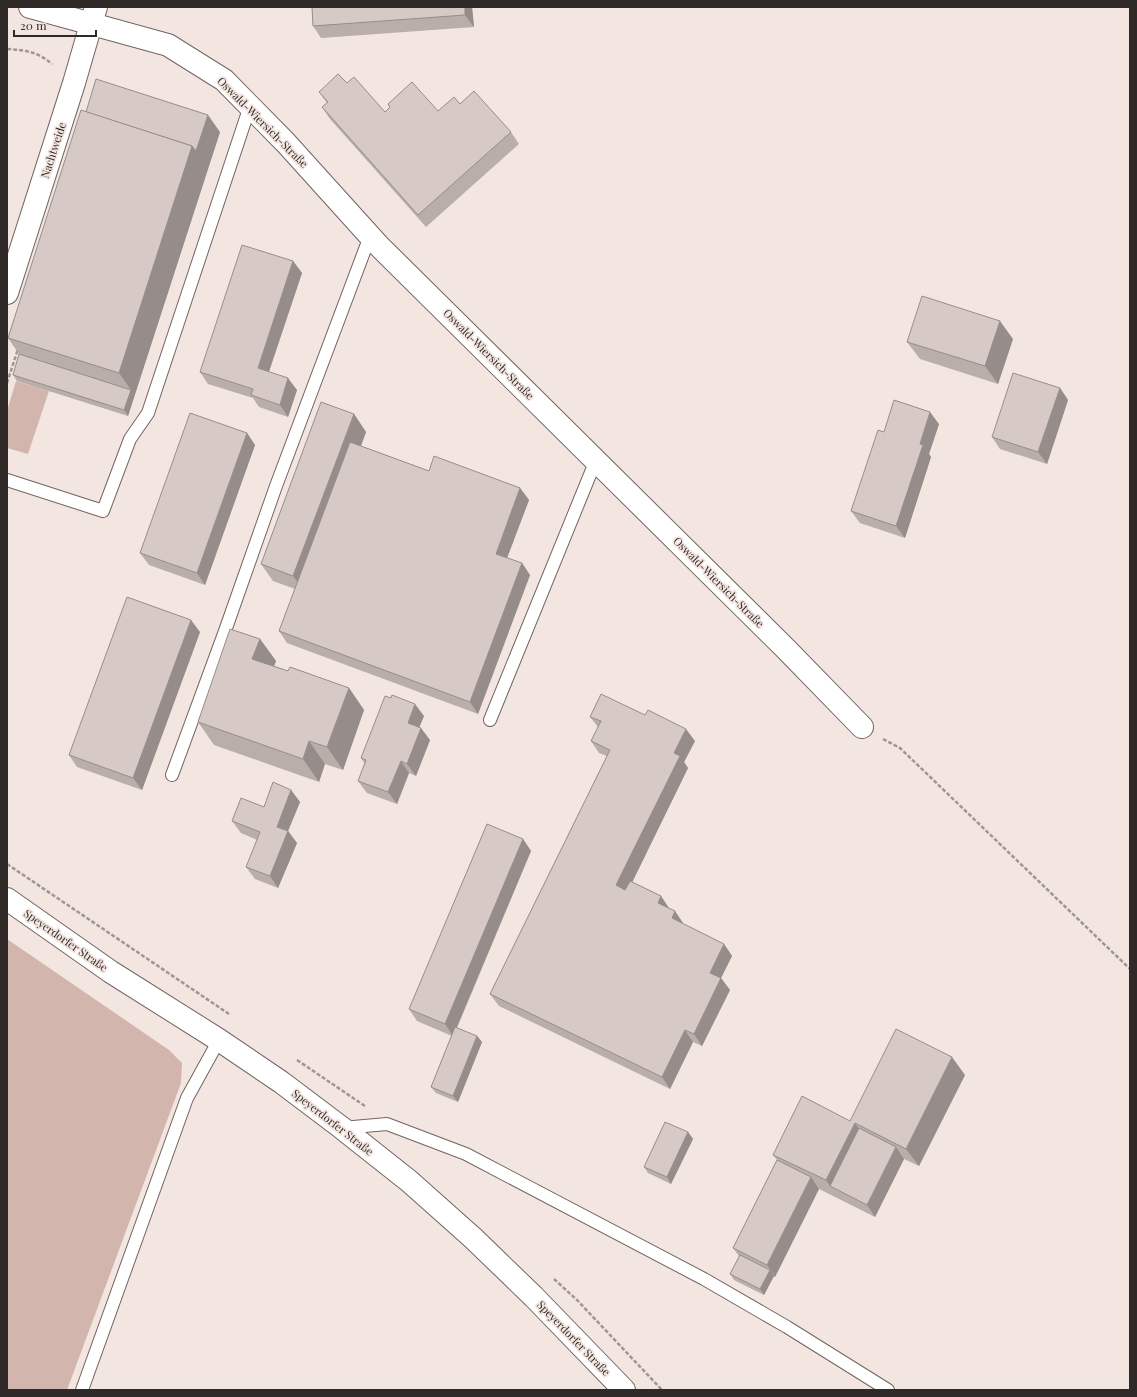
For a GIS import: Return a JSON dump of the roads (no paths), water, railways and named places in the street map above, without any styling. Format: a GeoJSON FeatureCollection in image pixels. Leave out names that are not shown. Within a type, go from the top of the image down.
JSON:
{"type":"FeatureCollection","features":[{"type":"Feature","properties":{"kind":"street","name":"Oswald-Wiersich-Straße"},"geometry":{"type":"LineString","coordinates":[[30,7],[94,15],[168,45],[224,80],[286,143],[370,236],[786,649],[862,727]]}},
{"type":"Feature","properties":{"kind":"street","name":"Nachtweide"},"geometry":{"type":"LineString","coordinates":[[7,293],[74,83],[94,15]]}},
{"type":"Feature","properties":{"kind":"street","name":"Speyerdorfer Straße"},"geometry":{"type":"LineString","coordinates":[[7,899],[111,972],[219,1040],[281,1082],[409,1181],[473,1238],[534,1297],[624,1390]]}},
{"type":"Feature","properties":{"kind":"lane"},"geometry":{"type":"LineString","coordinates":[[7,480],[104,511],[130,439],[148,413],[250,106]]}},
{"type":"Feature","properties":{"kind":"lane"},"geometry":{"type":"LineString","coordinates":[[172,775],[276,486],[370,236]]}},
{"type":"Feature","properties":{"kind":"lane"},"geometry":{"type":"LineString","coordinates":[[490,720],[596,460]]}},
{"type":"Feature","properties":{"kind":"lane"},"geometry":{"type":"LineString","coordinates":[[82,1390],[187,1098],[219,1040]]}},
{"type":"Feature","properties":{"kind":"lane"},"geometry":{"type":"LineString","coordinates":[[342,1128],[387,1124],[466,1154],[704,1279],[787,1327],[888,1390]]}}]}
